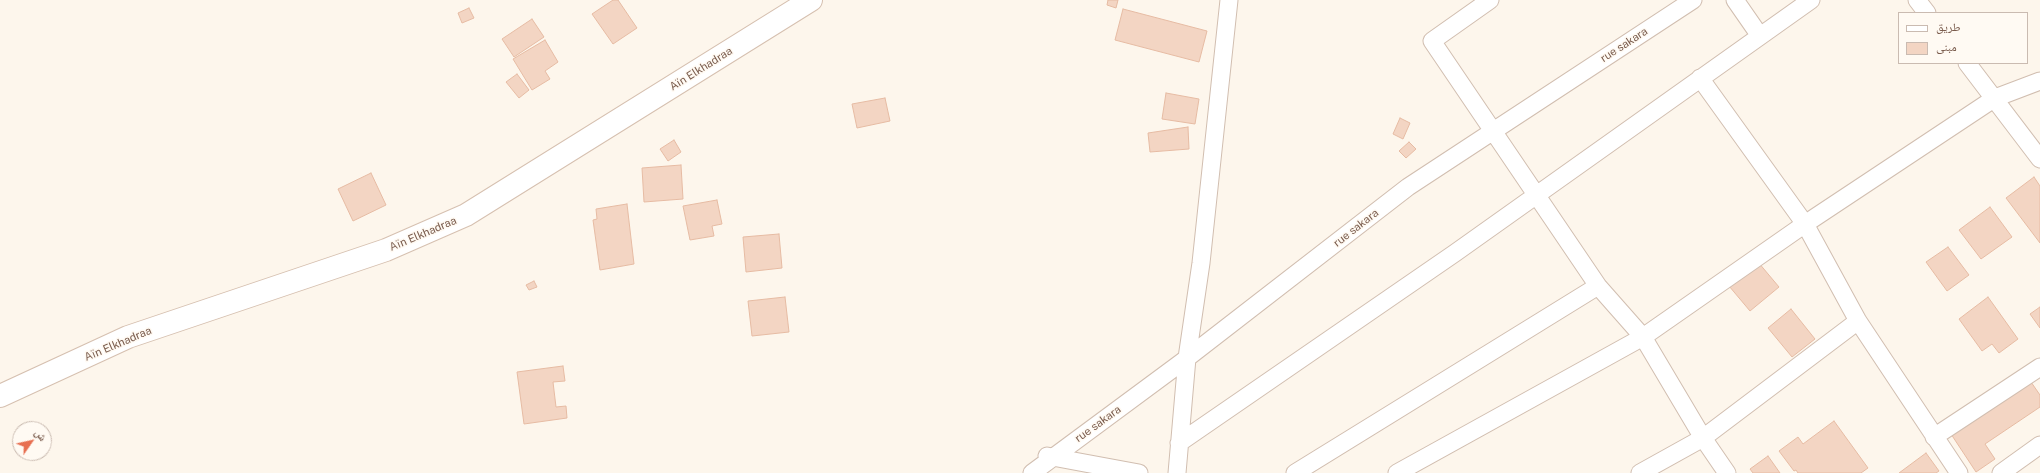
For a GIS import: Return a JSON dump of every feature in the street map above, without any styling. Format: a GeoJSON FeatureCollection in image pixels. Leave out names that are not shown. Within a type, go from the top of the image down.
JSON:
{"type":"FeatureCollection","features":[{"type":"Feature","properties":{"kind":"main road","name":"Aïn Elkhadraa"},"geometry":{"type":"LineString","coordinates":[[0,396],[128,338],[386,250],[466,215],[811,0]]}},
{"type":"Feature","properties":{"kind":"street"},"geometry":{"type":"LineString","coordinates":[[1176,473],[1187,358],[1201,263],[1229,0]]}},
{"type":"Feature","properties":{"kind":"street"},"geometry":{"type":"LineString","coordinates":[[1490,0],[1432,41],[1598,286],[1643,337],[1703,438],[1727,473]]}},
{"type":"Feature","properties":{"kind":"street","name":"rue sakara"},"geometry":{"type":"LineString","coordinates":[[1032,473],[1048,456],[1187,358],[1408,187],[1693,0]]}},
{"type":"Feature","properties":{"kind":"street"},"geometry":{"type":"LineString","coordinates":[[1734,0],[1760,36]]}},
{"type":"Feature","properties":{"kind":"street"},"geometry":{"type":"LineString","coordinates":[[1179,443],[1536,195],[1811,0]]}},
{"type":"Feature","properties":{"kind":"street"},"geometry":{"type":"LineString","coordinates":[[1917,0],[1926,12]]}},
{"type":"Feature","properties":{"kind":"street"},"geometry":{"type":"LineString","coordinates":[[1968,64],[2040,159]]}},
{"type":"Feature","properties":{"kind":"street"},"geometry":{"type":"LineString","coordinates":[[1700,78],[1805,224],[1858,321],[1959,473]]}},
{"type":"Feature","properties":{"kind":"street"},"geometry":{"type":"LineString","coordinates":[[1398,473],[1643,337],[1805,224],[1995,98],[2040,81]]}},
{"type":"Feature","properties":{"kind":"street"},"geometry":{"type":"LineString","coordinates":[[1295,473],[1598,286]]}},
{"type":"Feature","properties":{"kind":"street"},"geometry":{"type":"LineString","coordinates":[[1640,473],[1703,438],[1858,321]]}},
{"type":"Feature","properties":{"kind":"street"},"geometry":{"type":"LineString","coordinates":[[1934,437],[2040,367]]}},
{"type":"Feature","properties":{"kind":"street"},"geometry":{"type":"LineString","coordinates":[[2001,473],[2040,445]]}},
{"type":"Feature","properties":{"kind":"street"},"geometry":{"type":"LineString","coordinates":[[1048,456],[1139,473]]}},
{"type":"Feature","properties":{"kind":"building"},"geometry":{"type":"Polygon","coordinates":[[[613,0],[618,0],[637,28],[613,44],[592,14],[613,0]]]}},
{"type":"Feature","properties":{"kind":"building"},"geometry":{"type":"Polygon","coordinates":[[[1108,0],[1118,0],[1116,8],[1107,5],[1108,0]]]}},
{"type":"Feature","properties":{"kind":"building"},"geometry":{"type":"Polygon","coordinates":[[[469,8],[474,18],[462,23],[458,13],[469,8]]]}},
{"type":"Feature","properties":{"kind":"building"},"geometry":{"type":"Polygon","coordinates":[[[1123,9],[1207,31],[1199,62],[1115,40],[1123,9]]]}},
{"type":"Feature","properties":{"kind":"building"},"geometry":{"type":"Polygon","coordinates":[[[532,19],[544,37],[514,57],[502,39],[532,19]]]}},
{"type":"Feature","properties":{"kind":"building"},"geometry":{"type":"Polygon","coordinates":[[[545,40],[558,62],[545,71],[550,79],[532,90],[513,59],[545,40]]]}},
{"type":"Feature","properties":{"kind":"building"},"geometry":{"type":"Polygon","coordinates":[[[517,74],[529,90],[519,98],[506,82],[517,74]]]}},
{"type":"Feature","properties":{"kind":"building"},"geometry":{"type":"Polygon","coordinates":[[[1166,93],[1199,99],[1195,124],[1162,119],[1166,93]]]}},
{"type":"Feature","properties":{"kind":"building"},"geometry":{"type":"Polygon","coordinates":[[[885,98],[890,121],[857,128],[852,104],[885,98]]]}},
{"type":"Feature","properties":{"kind":"building"},"geometry":{"type":"Polygon","coordinates":[[[1400,118],[1410,123],[1403,139],[1393,134],[1400,118]]]}},
{"type":"Feature","properties":{"kind":"building"},"geometry":{"type":"Polygon","coordinates":[[[1188,127],[1189,149],[1150,152],[1148,133],[1188,127]]]}},
{"type":"Feature","properties":{"kind":"building"},"geometry":{"type":"Polygon","coordinates":[[[674,140],[681,152],[668,161],[660,149],[674,140]]]}},
{"type":"Feature","properties":{"kind":"building"},"geometry":{"type":"Polygon","coordinates":[[[1409,142],[1416,149],[1406,158],[1399,151],[1409,142]]]}},
{"type":"Feature","properties":{"kind":"building"},"geometry":{"type":"Polygon","coordinates":[[[681,165],[683,199],[644,202],[642,168],[681,165]]]}},
{"type":"Feature","properties":{"kind":"building"},"geometry":{"type":"Polygon","coordinates":[[[371,173],[386,205],[353,221],[338,189],[371,173]]]}},
{"type":"Feature","properties":{"kind":"building"},"geometry":{"type":"Polygon","coordinates":[[[2034,177],[2040,186],[2040,243],[2006,198],[2034,177]]]}},
{"type":"Feature","properties":{"kind":"building"},"geometry":{"type":"Polygon","coordinates":[[[717,200],[722,224],[712,226],[714,236],[690,240],[683,206],[717,200]]]}},
{"type":"Feature","properties":{"kind":"building"},"geometry":{"type":"Polygon","coordinates":[[[627,204],[634,264],[600,270],[593,220],[597,219],[596,209],[627,204]]]}},
{"type":"Feature","properties":{"kind":"building"},"geometry":{"type":"Polygon","coordinates":[[[1990,207],[2012,237],[1981,259],[1959,230],[1990,207]]]}},
{"type":"Feature","properties":{"kind":"building"},"geometry":{"type":"Polygon","coordinates":[[[779,234],[782,268],[746,272],[743,237],[779,234]]]}},
{"type":"Feature","properties":{"kind":"building"},"geometry":{"type":"Polygon","coordinates":[[[1948,247],[1969,275],[1947,291],[1926,262],[1948,247]]]}},
{"type":"Feature","properties":{"kind":"building"},"geometry":{"type":"Polygon","coordinates":[[[1758,262],[1779,287],[1750,311],[1729,286],[1758,262]]]}},
{"type":"Feature","properties":{"kind":"building"},"geometry":{"type":"Polygon","coordinates":[[[534,281],[537,287],[529,290],[526,285],[534,281]]]}},
{"type":"Feature","properties":{"kind":"building"},"geometry":{"type":"Polygon","coordinates":[[[785,297],[789,332],[752,336],[748,301],[785,297]]]}},
{"type":"Feature","properties":{"kind":"building"},"geometry":{"type":"Polygon","coordinates":[[[1988,297],[2018,339],[1999,353],[1992,344],[1982,351],[1959,319],[1988,297]]]}},
{"type":"Feature","properties":{"kind":"building"},"geometry":{"type":"Polygon","coordinates":[[[2040,307],[2040,328],[2030,314],[2040,307]]]}},
{"type":"Feature","properties":{"kind":"building"},"geometry":{"type":"Polygon","coordinates":[[[1791,309],[1815,339],[1792,357],[1768,328],[1791,309]]]}},
{"type":"Feature","properties":{"kind":"building"},"geometry":{"type":"Polygon","coordinates":[[[563,366],[565,381],[553,382],[556,407],[566,406],[567,418],[524,424],[517,372],[563,366]]]}},
{"type":"Feature","properties":{"kind":"building"},"geometry":{"type":"Polygon","coordinates":[[[2031,382],[2040,395],[2040,407],[1985,444],[1995,459],[1976,472],[1949,431],[2031,382]]]}},
{"type":"Feature","properties":{"kind":"building"},"geometry":{"type":"Polygon","coordinates":[[[1834,421],[1868,468],[1861,473],[1798,473],[1796,470],[1794,471],[1779,451],[1798,437],[1803,444],[1834,421]]]}},
{"type":"Feature","properties":{"kind":"building"},"geometry":{"type":"Polygon","coordinates":[[[1926,453],[1939,471],[1936,473],[1899,473],[1926,453]]]}},
{"type":"Feature","properties":{"kind":"building"},"geometry":{"type":"Polygon","coordinates":[[[1768,456],[1780,473],[1753,473],[1750,469],[1768,456]]]}}]}
